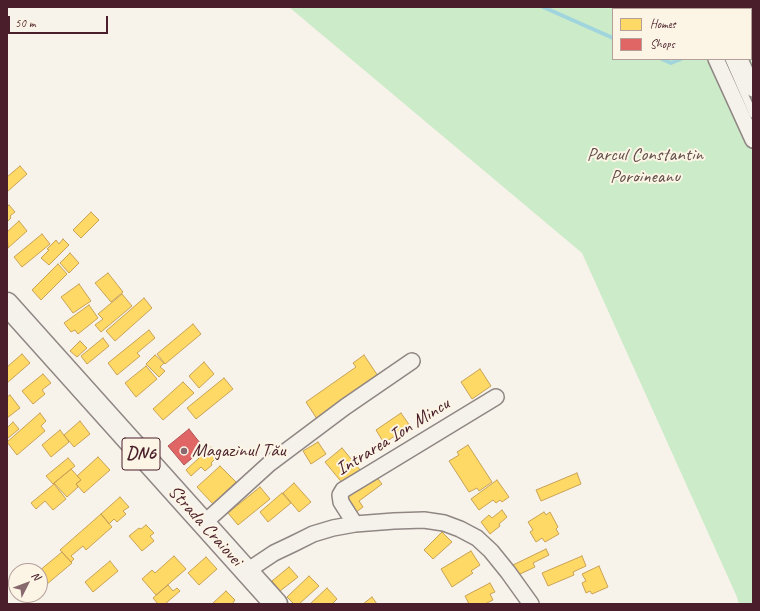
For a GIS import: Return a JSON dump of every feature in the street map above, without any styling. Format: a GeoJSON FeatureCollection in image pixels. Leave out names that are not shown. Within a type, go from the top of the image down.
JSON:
{"type":"FeatureCollection","features":[{"type":"Feature","properties":{"kind":"main road","name":"Strada Craiovei"},"geometry":{"type":"LineString","coordinates":[[7,304],[276,604]]}},
{"type":"Feature","properties":{"kind":"street"},"geometry":{"type":"LineString","coordinates":[[716,60],[753,140]]}},
{"type":"Feature","properties":{"kind":"street"},"geometry":{"type":"LineString","coordinates":[[740,60],[753,89]]}},
{"type":"Feature","properties":{"kind":"street"},"geometry":{"type":"LineString","coordinates":[[203,524],[269,464],[345,407],[412,361]]}},
{"type":"Feature","properties":{"kind":"street","name":"Intrarea Ion Mincu"},"geometry":{"type":"LineString","coordinates":[[355,524],[341,502],[340,496],[343,490],[496,397]]}},
{"type":"Feature","properties":{"kind":"street"},"geometry":{"type":"LineString","coordinates":[[246,571],[274,554],[313,534],[333,528],[355,524],[424,520],[444,523],[477,538],[491,551],[531,604]]}},
{"type":"Feature","properties":{"kind":"lane"},"geometry":{"type":"LineString","coordinates":[[729,60],[753,114]]}},
{"type":"Feature","properties":{"kind":"green space","name":"Parcul Constantin Poroineanu"},"geometry":{"type":"Polygon","coordinates":[[[289,7],[753,7],[753,604],[739,604],[582,253],[289,7]]]}},
{"type":"Feature","properties":{"kind":"building: Homes"},"geometry":{"type":"Polygon","coordinates":[[[20,166],[27,174],[7,192],[7,177],[20,166]]]}},
{"type":"Feature","properties":{"kind":"building: Homes"},"geometry":{"type":"Polygon","coordinates":[[[9,205],[15,212],[10,216],[11,218],[7,222],[7,207],[9,205]]]}},
{"type":"Feature","properties":{"kind":"building: Homes"},"geometry":{"type":"Polygon","coordinates":[[[91,212],[99,220],[81,238],[73,230],[91,212]]]}},
{"type":"Feature","properties":{"kind":"building: Homes"},"geometry":{"type":"Polygon","coordinates":[[[19,221],[27,231],[8,248],[7,232],[19,221]]]}},
{"type":"Feature","properties":{"kind":"building: Homes"},"geometry":{"type":"Polygon","coordinates":[[[42,234],[50,244],[22,267],[14,257],[42,234]]]}},
{"type":"Feature","properties":{"kind":"building: Homes"},"geometry":{"type":"Polygon","coordinates":[[[63,239],[69,245],[49,265],[41,258],[56,240],[59,244],[63,239]]]}},
{"type":"Feature","properties":{"kind":"building: Homes"},"geometry":{"type":"Polygon","coordinates":[[[70,253],[79,263],[69,273],[60,263],[70,253]]]}},
{"type":"Feature","properties":{"kind":"building: Homes"},"geometry":{"type":"Polygon","coordinates":[[[58,264],[67,274],[41,300],[32,290],[58,264]]]}},
{"type":"Feature","properties":{"kind":"building: Homes"},"geometry":{"type":"Polygon","coordinates":[[[108,273],[123,292],[111,302],[95,283],[108,273]]]}},
{"type":"Feature","properties":{"kind":"building: Homes"},"geometry":{"type":"Polygon","coordinates":[[[79,284],[91,301],[73,313],[61,297],[79,284]]]}},
{"type":"Feature","properties":{"kind":"building: Homes"},"geometry":{"type":"Polygon","coordinates":[[[122,294],[132,306],[101,332],[95,325],[103,319],[98,314],[122,294]]]}},
{"type":"Feature","properties":{"kind":"building: Homes"},"geometry":{"type":"Polygon","coordinates":[[[144,298],[152,308],[115,341],[106,331],[144,298]]]}},
{"type":"Feature","properties":{"kind":"building: Homes"},"geometry":{"type":"Polygon","coordinates":[[[89,305],[98,318],[78,334],[75,330],[71,332],[64,323],[89,305]]]}},
{"type":"Feature","properties":{"kind":"building: Homes"},"geometry":{"type":"Polygon","coordinates":[[[193,324],[201,334],[165,364],[157,354],[193,324]]]}},
{"type":"Feature","properties":{"kind":"building: Homes"},"geometry":{"type":"Polygon","coordinates":[[[149,330],[155,338],[137,353],[140,356],[117,375],[108,363],[149,330]]]}},
{"type":"Feature","properties":{"kind":"building: Homes"},"geometry":{"type":"Polygon","coordinates":[[[103,338],[109,346],[87,364],[81,356],[103,338]]]}},
{"type":"Feature","properties":{"kind":"building: Homes"},"geometry":{"type":"Polygon","coordinates":[[[80,341],[87,348],[77,357],[70,351],[80,341]]]}},
{"type":"Feature","properties":{"kind":"building: Homes"},"geometry":{"type":"Polygon","coordinates":[[[22,354],[30,363],[7,383],[7,367],[22,354]]]}},
{"type":"Feature","properties":{"kind":"building: Homes"},"geometry":{"type":"Polygon","coordinates":[[[155,355],[164,363],[160,367],[165,371],[159,377],[146,364],[155,355]]]}},
{"type":"Feature","properties":{"kind":"building: Homes"},"geometry":{"type":"Polygon","coordinates":[[[364,355],[378,376],[317,419],[306,402],[356,367],[353,363],[364,355]]]}},
{"type":"Feature","properties":{"kind":"building: Homes"},"geometry":{"type":"Polygon","coordinates":[[[204,362],[214,374],[199,388],[189,376],[204,362]]]}},
{"type":"Feature","properties":{"kind":"building: Homes"},"geometry":{"type":"Polygon","coordinates":[[[146,366],[157,379],[136,397],[125,383],[146,366]]]}},
{"type":"Feature","properties":{"kind":"building: Homes"},"geometry":{"type":"Polygon","coordinates":[[[480,369],[491,386],[472,399],[461,382],[480,369]]]}},
{"type":"Feature","properties":{"kind":"building: Homes"},"geometry":{"type":"Polygon","coordinates":[[[43,374],[51,383],[42,390],[45,394],[33,404],[22,391],[43,374]]]}},
{"type":"Feature","properties":{"kind":"building: Homes"},"geometry":{"type":"Polygon","coordinates":[[[224,378],[233,389],[196,419],[187,408],[224,378]]]}},
{"type":"Feature","properties":{"kind":"building: Homes"},"geometry":{"type":"Polygon","coordinates":[[[183,382],[194,393],[163,420],[153,409],[183,382]]]}},
{"type":"Feature","properties":{"kind":"building: Homes"},"geometry":{"type":"Polygon","coordinates":[[[10,395],[20,408],[7,418],[7,397],[10,395]]]}},
{"type":"Feature","properties":{"kind":"building: Homes"},"geometry":{"type":"Polygon","coordinates":[[[40,413],[46,421],[41,426],[45,431],[17,455],[7,442],[40,413]]]}},
{"type":"Feature","properties":{"kind":"building: Homes"},"geometry":{"type":"Polygon","coordinates":[[[401,413],[410,426],[384,443],[376,430],[401,413]]]}},
{"type":"Feature","properties":{"kind":"building: Homes"},"geometry":{"type":"Polygon","coordinates":[[[80,421],[90,434],[74,447],[64,435],[80,421]]]}},
{"type":"Feature","properties":{"kind":"building: Homes"},"geometry":{"type":"Polygon","coordinates":[[[13,422],[19,429],[7,439],[7,428],[13,422]]]}},
{"type":"Feature","properties":{"kind":"building: Homes"},"geometry":{"type":"Polygon","coordinates":[[[60,430],[69,442],[51,457],[42,445],[60,430]]]}},
{"type":"Feature","properties":{"kind":"building: Homes"},"geometry":{"type":"Polygon","coordinates":[[[318,442],[326,454],[311,464],[303,451],[318,442]]]}},
{"type":"Feature","properties":{"kind":"building: Homes"},"geometry":{"type":"Polygon","coordinates":[[[468,445],[492,482],[479,491],[477,488],[469,492],[449,461],[459,455],[457,452],[468,445]]]}},
{"type":"Feature","properties":{"kind":"building: Homes"},"geometry":{"type":"Polygon","coordinates":[[[211,447],[219,455],[211,463],[212,465],[205,471],[201,467],[191,476],[186,470],[211,447]]]}},
{"type":"Feature","properties":{"kind":"building: Homes"},"geometry":{"type":"Polygon","coordinates":[[[342,448],[361,471],[344,485],[325,462],[342,448]]]}},
{"type":"Feature","properties":{"kind":"building: Homes"},"geometry":{"type":"Polygon","coordinates":[[[98,457],[110,470],[84,493],[76,484],[81,480],[77,476],[98,457]]]}},
{"type":"Feature","properties":{"kind":"building: Homes"},"geometry":{"type":"Polygon","coordinates":[[[68,458],[75,466],[53,484],[46,476],[68,458]]]}},
{"type":"Feature","properties":{"kind":"building: Homes"},"geometry":{"type":"Polygon","coordinates":[[[220,466],[236,482],[213,504],[197,487],[220,466]]]}},
{"type":"Feature","properties":{"kind":"building: Homes"},"geometry":{"type":"Polygon","coordinates":[[[71,469],[81,480],[76,484],[78,487],[67,497],[54,483],[71,469]]]}},
{"type":"Feature","properties":{"kind":"building: Homes"},"geometry":{"type":"Polygon","coordinates":[[[577,473],[581,484],[541,501],[536,490],[577,473]]]}},
{"type":"Feature","properties":{"kind":"building: Homes"},"geometry":{"type":"Polygon","coordinates":[[[374,474],[382,484],[359,501],[363,507],[355,513],[343,497],[374,474]]]}},
{"type":"Feature","properties":{"kind":"building: Homes"},"geometry":{"type":"Polygon","coordinates":[[[497,480],[509,497],[502,502],[500,500],[496,503],[493,500],[479,510],[471,499],[497,480]]]}},
{"type":"Feature","properties":{"kind":"building: Homes"},"geometry":{"type":"Polygon","coordinates":[[[294,483],[311,502],[299,512],[283,493],[294,483]]]}},
{"type":"Feature","properties":{"kind":"building: Homes"},"geometry":{"type":"Polygon","coordinates":[[[54,484],[66,499],[53,510],[45,501],[36,509],[31,503],[54,484]]]}},
{"type":"Feature","properties":{"kind":"building: Homes"},"geometry":{"type":"Polygon","coordinates":[[[260,487],[270,499],[238,525],[228,513],[260,487]]]}},
{"type":"Feature","properties":{"kind":"building: Homes"},"geometry":{"type":"Polygon","coordinates":[[[282,493],[291,503],[268,522],[260,512],[282,493]]]}},
{"type":"Feature","properties":{"kind":"building: Homes"},"geometry":{"type":"Polygon","coordinates":[[[120,497],[129,507],[123,511],[126,514],[117,522],[114,519],[109,524],[101,514],[120,497]]]}},
{"type":"Feature","properties":{"kind":"building: Homes"},"geometry":{"type":"Polygon","coordinates":[[[502,510],[507,517],[499,524],[500,526],[490,534],[481,522],[489,515],[492,518],[502,510]]]}},
{"type":"Feature","properties":{"kind":"building: Homes"},"geometry":{"type":"Polygon","coordinates":[[[544,512],[546,515],[550,512],[558,527],[556,529],[559,534],[545,542],[542,538],[536,542],[530,532],[533,530],[528,522],[544,512]]]}},
{"type":"Feature","properties":{"kind":"building: Homes"},"geometry":{"type":"Polygon","coordinates":[[[101,514],[112,527],[86,550],[83,546],[71,556],[74,559],[71,562],[60,550],[101,514]]]}},
{"type":"Feature","properties":{"kind":"building: Homes"},"geometry":{"type":"Polygon","coordinates":[[[146,525],[154,533],[150,536],[154,541],[142,551],[129,536],[139,528],[141,529],[146,525]]]}},
{"type":"Feature","properties":{"kind":"building: Homes"},"geometry":{"type":"Polygon","coordinates":[[[442,532],[452,542],[433,559],[424,550],[442,532]]]}},
{"type":"Feature","properties":{"kind":"building: Homes"},"geometry":{"type":"Polygon","coordinates":[[[546,549],[549,555],[533,563],[535,567],[518,575],[513,565],[546,549]]]}},
{"type":"Feature","properties":{"kind":"building: Homes"},"geometry":{"type":"Polygon","coordinates":[[[471,551],[480,565],[471,571],[473,573],[452,587],[441,569],[471,551]]]}},
{"type":"Feature","properties":{"kind":"building: Homes"},"geometry":{"type":"Polygon","coordinates":[[[62,552],[72,563],[48,583],[48,564],[62,552]]]}},
{"type":"Feature","properties":{"kind":"building: Homes"},"geometry":{"type":"Polygon","coordinates":[[[174,556],[186,569],[156,595],[142,579],[152,570],[155,573],[174,556]]]}},
{"type":"Feature","properties":{"kind":"building: Homes"},"geometry":{"type":"Polygon","coordinates":[[[582,556],[586,566],[573,572],[574,575],[548,586],[542,573],[582,556]]]}},
{"type":"Feature","properties":{"kind":"building: Homes"},"geometry":{"type":"Polygon","coordinates":[[[206,557],[217,569],[199,585],[188,573],[206,557]]]}},
{"type":"Feature","properties":{"kind":"building: Homes"},"geometry":{"type":"Polygon","coordinates":[[[110,561],[118,571],[93,592],[85,582],[110,561]]]}},
{"type":"Feature","properties":{"kind":"building: Homes"},"geometry":{"type":"Polygon","coordinates":[[[599,566],[608,587],[592,594],[590,591],[586,593],[582,583],[586,581],[582,574],[599,566]]]}},
{"type":"Feature","properties":{"kind":"building: Homes"},"geometry":{"type":"Polygon","coordinates":[[[289,567],[298,577],[280,591],[272,581],[289,567]]]}},
{"type":"Feature","properties":{"kind":"building: Homes"},"geometry":{"type":"Polygon","coordinates":[[[309,576],[319,586],[299,604],[294,604],[287,597],[309,576]]]}},
{"type":"Feature","properties":{"kind":"building: Homes"},"geometry":{"type":"Polygon","coordinates":[[[490,583],[495,592],[490,594],[493,600],[485,604],[469,604],[465,596],[490,583]]]}},
{"type":"Feature","properties":{"kind":"building: Homes"},"geometry":{"type":"Polygon","coordinates":[[[168,585],[173,591],[177,588],[180,591],[165,604],[158,604],[153,598],[168,585]]]}},
{"type":"Feature","properties":{"kind":"building: Homes"},"geometry":{"type":"Polygon","coordinates":[[[327,588],[337,599],[332,604],[310,604],[327,588]]]}},
{"type":"Feature","properties":{"kind":"building: Homes"},"geometry":{"type":"Polygon","coordinates":[[[226,591],[235,600],[232,604],[212,604],[226,591]]]}},
{"type":"Feature","properties":{"kind":"building: Homes"},"geometry":{"type":"Polygon","coordinates":[[[372,597],[377,604],[363,604],[372,597]]]}},
{"type":"Feature","properties":{"kind":"building: Shops"},"geometry":{"type":"Polygon","coordinates":[[[189,429],[204,448],[184,465],[168,446],[189,429]]]}},
{"type":"Feature","properties":{"kind":"waterway"},"geometry":{"type":"LineString","coordinates":[[543,7],[612,38]]}},
{"type":"Feature","properties":{"kind":"waterway"},"geometry":{"type":"LineString","coordinates":[[664,60],[671,63],[678,60]]}},
{"type":"Feature","properties":{"kind":"place","name":"Magazinul Tău"},"geometry":{"type":"Point","coordinates":[184,451]}}]}
